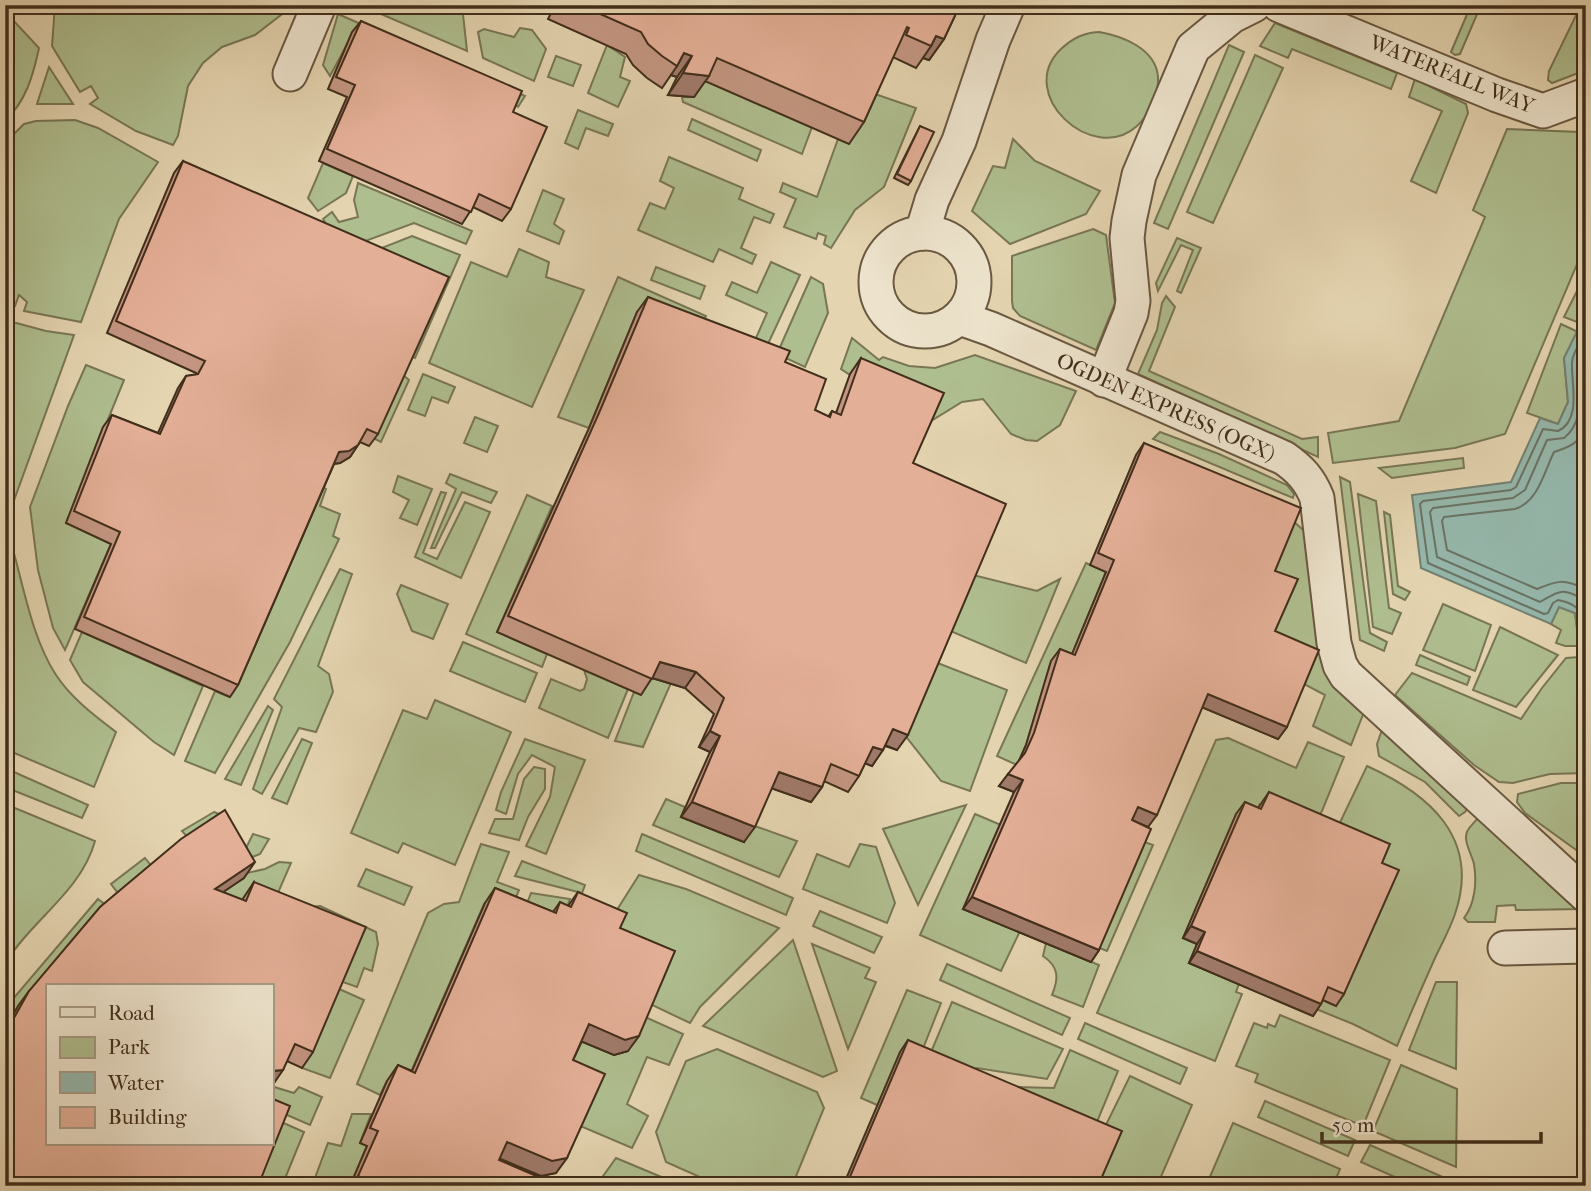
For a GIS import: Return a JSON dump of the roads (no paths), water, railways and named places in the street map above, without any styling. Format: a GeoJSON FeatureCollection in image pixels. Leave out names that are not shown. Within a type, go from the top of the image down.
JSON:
{"type":"FeatureCollection","features":[{"type":"Feature","properties":{"kind":"street"},"geometry":{"type":"LineString","coordinates":[[290,74],[319,5]]}},
{"type":"Feature","properties":{"kind":"street"},"geometry":{"type":"LineString","coordinates":[[922,233],[932,200],[959,141],[993,40],[1008,5]]}},
{"type":"Feature","properties":{"kind":"street"},"geometry":{"type":"LineString","coordinates":[[1104,380],[1131,313],[1133,301],[1127,238],[1139,175],[1193,48],[1232,16],[1254,5]]}},
{"type":"Feature","properties":{"kind":"street","name":"WATERFALL WAY"},"geometry":{"type":"LineString","coordinates":[[1279,5],[1497,95],[1543,111],[1586,94]]}},
{"type":"Feature","properties":{"kind":"street"},"geometry":{"type":"LineString","coordinates":[[922,233],[935,234],[958,246],[973,268],[975,282],[968,307],[960,318],[937,330],[923,331],[898,323],[888,315],[877,290],[880,264],[887,253],[896,243],[922,233]]}},
{"type":"Feature","properties":{"kind":"street","name":"OGDEN EXPRESS (OGX)"},"geometry":{"type":"LineString","coordinates":[[960,318],[991,329],[1284,458],[1296,466],[1306,477],[1317,498],[1334,643],[1346,676],[1586,895]]}},
{"type":"Feature","properties":{"kind":"street"},"geometry":{"type":"LineString","coordinates":[[1505,948],[1586,946]]}},
{"type":"Feature","properties":{"kind":"water"},"geometry":{"type":"Polygon","coordinates":[[[1586,313],[1586,689],[1575,613],[1559,607],[1551,624],[1421,568],[1412,495],[1511,482],[1540,418],[1558,424],[1568,402],[1564,358],[1586,313]]]}}]}
